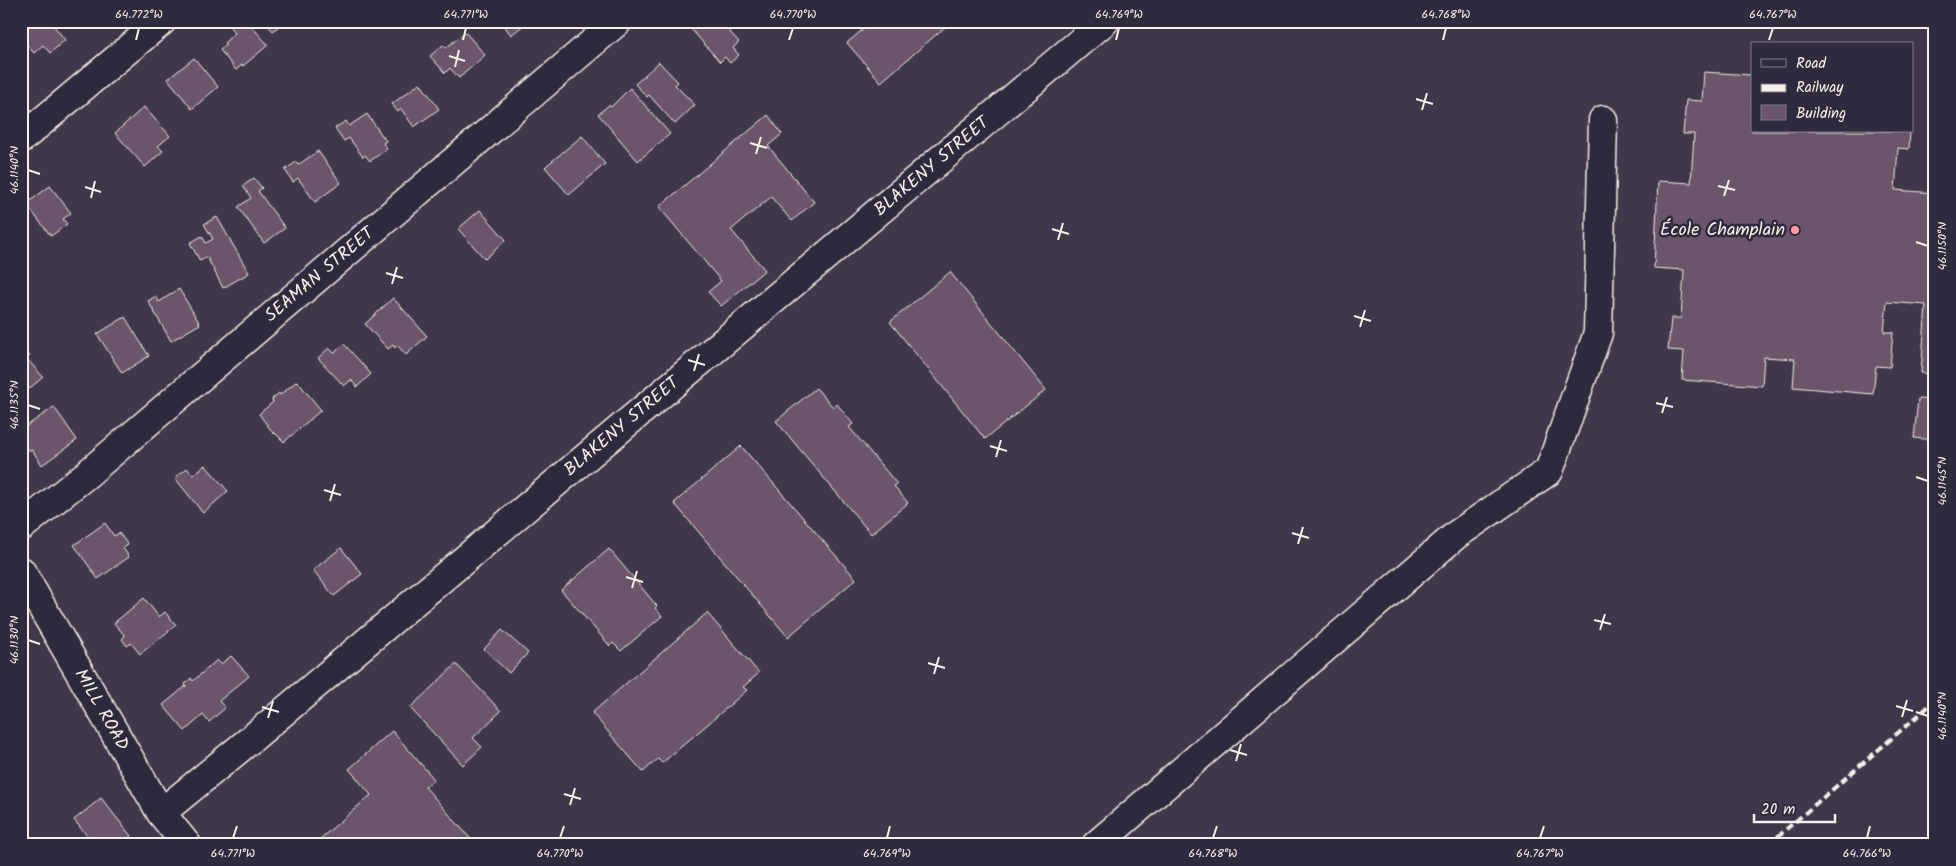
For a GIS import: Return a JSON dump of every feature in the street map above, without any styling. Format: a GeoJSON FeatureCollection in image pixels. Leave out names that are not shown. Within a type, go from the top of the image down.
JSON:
{"type":"FeatureCollection","features":[{"type":"Feature","properties":{"kind":"street"},"geometry":{"type":"LineString","coordinates":[[21,139],[162,21]]}},
{"type":"Feature","properties":{"kind":"street","name":"SEAMAN STREET"},"geometry":{"type":"LineString","coordinates":[[21,527],[86,475],[618,21]]}},
{"type":"Feature","properties":{"kind":"street","name":"BLAKENY STREET"},"geometry":{"type":"LineString","coordinates":[[160,813],[266,727],[1104,21]]}},
{"type":"Feature","properties":{"kind":"street"},"geometry":{"type":"LineString","coordinates":[[1096,845],[1456,535],[1549,471],[1598,333],[1603,120]]}},
{"type":"Feature","properties":{"kind":"street","name":"MILL ROAD"},"geometry":{"type":"LineString","coordinates":[[21,571],[160,813],[187,845]]}},
{"type":"Feature","properties":{"kind":"building"},"geometry":{"type":"Polygon","coordinates":[[[21,21],[50,21],[65,40],[50,53],[43,45],[34,53],[21,38],[21,21]]]}},
{"type":"Feature","properties":{"kind":"building"},"geometry":{"type":"Polygon","coordinates":[[[237,21],[247,21],[268,45],[236,70],[220,50],[226,45],[224,43],[235,33],[230,27],[237,21]]]}},
{"type":"Feature","properties":{"kind":"building"},"geometry":{"type":"Polygon","coordinates":[[[264,21],[285,21],[273,31],[264,21]]]}},
{"type":"Feature","properties":{"kind":"building"},"geometry":{"type":"Polygon","coordinates":[[[501,21],[529,21],[511,35],[501,21]]]}},
{"type":"Feature","properties":{"kind":"building"},"geometry":{"type":"Polygon","coordinates":[[[700,21],[720,21],[739,42],[733,48],[739,55],[730,63],[725,57],[720,62],[691,29],[700,21]]]}},
{"type":"Feature","properties":{"kind":"building"},"geometry":{"type":"Polygon","coordinates":[[[873,21],[952,21],[881,82],[847,43],[873,21]]]}},
{"type":"Feature","properties":{"kind":"building"},"geometry":{"type":"Polygon","coordinates":[[[465,32],[485,55],[459,78],[450,68],[445,73],[430,56],[443,45],[446,48],[465,32]]]}},
{"type":"Feature","properties":{"kind":"building"},"geometry":{"type":"Polygon","coordinates":[[[194,58],[218,87],[192,109],[168,79],[194,58]]]}},
{"type":"Feature","properties":{"kind":"building"},"geometry":{"type":"Polygon","coordinates":[[[659,62],[678,82],[675,85],[695,105],[675,124],[649,95],[647,97],[635,84],[659,62]]]}},
{"type":"Feature","properties":{"kind":"building","name":"École Champlain"},"geometry":{"type":"Polygon","coordinates":[[[1704,72],[1751,75],[1751,132],[1910,132],[1909,149],[1898,148],[1895,190],[1935,193],[1935,374],[1921,373],[1926,305],[1887,302],[1884,332],[1893,332],[1890,367],[1876,366],[1873,394],[1793,387],[1795,359],[1764,357],[1762,386],[1682,380],[1684,351],[1668,350],[1671,318],[1681,318],[1684,270],[1654,268],[1658,181],[1691,183],[1694,134],[1683,134],[1686,100],[1702,101],[1704,72]]]}},
{"type":"Feature","properties":{"kind":"building"},"geometry":{"type":"Polygon","coordinates":[[[420,83],[439,109],[414,127],[401,109],[398,112],[392,104],[420,83]]]}},
{"type":"Feature","properties":{"kind":"building"},"geometry":{"type":"Polygon","coordinates":[[[630,88],[670,134],[638,161],[598,114],[609,105],[611,107],[630,88]]]}},
{"type":"Feature","properties":{"kind":"building"},"geometry":{"type":"Polygon","coordinates":[[[144,107],[170,136],[158,146],[163,151],[145,167],[115,133],[144,107]]]}},
{"type":"Feature","properties":{"kind":"building"},"geometry":{"type":"Polygon","coordinates":[[[367,114],[386,141],[383,143],[387,149],[370,161],[365,155],[363,157],[349,138],[344,141],[335,128],[346,121],[349,126],[367,114]]]}},
{"type":"Feature","properties":{"kind":"building"},"geometry":{"type":"Polygon","coordinates":[[[768,115],[782,134],[768,146],[814,202],[792,221],[771,197],[731,230],[765,270],[721,306],[708,292],[721,281],[659,207],[768,115]]]}},
{"type":"Feature","properties":{"kind":"building"},"geometry":{"type":"Polygon","coordinates":[[[582,136],[605,164],[569,195],[545,167],[582,136]]]}},
{"type":"Feature","properties":{"kind":"building"},"geometry":{"type":"Polygon","coordinates":[[[318,151],[341,183],[315,202],[298,178],[293,182],[285,170],[296,162],[298,165],[318,151]]]}},
{"type":"Feature","properties":{"kind":"building"},"geometry":{"type":"Polygon","coordinates":[[[254,178],[262,188],[258,191],[285,228],[264,243],[238,207],[251,198],[243,186],[254,178]]]}},
{"type":"Feature","properties":{"kind":"building"},"geometry":{"type":"Polygon","coordinates":[[[50,186],[71,213],[63,219],[67,224],[51,236],[26,204],[50,186]]]}},
{"type":"Feature","properties":{"kind":"building"},"geometry":{"type":"Polygon","coordinates":[[[480,210],[506,240],[485,259],[458,229],[480,210]]]}},
{"type":"Feature","properties":{"kind":"building"},"geometry":{"type":"Polygon","coordinates":[[[217,217],[249,273],[223,288],[207,257],[200,261],[190,243],[202,236],[206,243],[213,239],[204,224],[217,217]]]}},
{"type":"Feature","properties":{"kind":"building"},"geometry":{"type":"Polygon","coordinates":[[[950,272],[1046,390],[985,439],[890,322],[950,272]]]}},
{"type":"Feature","properties":{"kind":"building"},"geometry":{"type":"Polygon","coordinates":[[[179,289],[200,324],[171,341],[148,301],[156,296],[159,302],[179,289]]]}},
{"type":"Feature","properties":{"kind":"building"},"geometry":{"type":"Polygon","coordinates":[[[393,298],[427,336],[406,355],[397,345],[395,348],[393,345],[388,349],[365,324],[393,298]]]}},
{"type":"Feature","properties":{"kind":"building"},"geometry":{"type":"Polygon","coordinates":[[[125,317],[149,356],[122,373],[97,334],[125,317]]]}},
{"type":"Feature","properties":{"kind":"building"},"geometry":{"type":"Polygon","coordinates":[[[344,344],[371,374],[357,387],[351,380],[344,386],[318,358],[329,348],[334,353],[344,344]]]}},
{"type":"Feature","properties":{"kind":"building"},"geometry":{"type":"Polygon","coordinates":[[[21,347],[30,356],[26,358],[43,377],[21,396],[21,347]]]}},
{"type":"Feature","properties":{"kind":"building"},"geometry":{"type":"Polygon","coordinates":[[[297,381],[321,410],[284,442],[274,434],[259,414],[273,402],[272,399],[297,381]]]}},
{"type":"Feature","properties":{"kind":"building"},"geometry":{"type":"Polygon","coordinates":[[[816,388],[833,407],[837,404],[853,424],[849,427],[897,484],[894,486],[908,503],[871,534],[776,421],[816,388]]]}},
{"type":"Feature","properties":{"kind":"building"},"geometry":{"type":"Polygon","coordinates":[[[1918,399],[1935,400],[1935,440],[1914,438],[1918,399]]]}},
{"type":"Feature","properties":{"kind":"building"},"geometry":{"type":"Polygon","coordinates":[[[54,407],[77,440],[42,465],[32,450],[30,451],[25,445],[21,437],[21,430],[54,407]]]}},
{"type":"Feature","properties":{"kind":"building"},"geometry":{"type":"Polygon","coordinates":[[[741,446],[856,579],[788,637],[674,503],[741,446]]]}},
{"type":"Feature","properties":{"kind":"building"},"geometry":{"type":"Polygon","coordinates":[[[205,465],[228,491],[203,513],[175,478],[187,468],[193,475],[205,465]]]}},
{"type":"Feature","properties":{"kind":"building"},"geometry":{"type":"Polygon","coordinates":[[[105,523],[114,536],[119,533],[128,545],[123,548],[129,557],[98,579],[74,545],[105,523]]]}},
{"type":"Feature","properties":{"kind":"building"},"geometry":{"type":"Polygon","coordinates":[[[341,548],[362,574],[334,596],[313,570],[341,548]]]}},
{"type":"Feature","properties":{"kind":"building"},"geometry":{"type":"Polygon","coordinates":[[[609,549],[657,606],[655,608],[662,616],[621,651],[613,643],[610,646],[561,590],[609,549]]]}},
{"type":"Feature","properties":{"kind":"building"},"geometry":{"type":"Polygon","coordinates":[[[144,598],[159,617],[165,612],[176,625],[140,654],[131,643],[127,646],[122,639],[125,636],[114,623],[144,598]]]}},
{"type":"Feature","properties":{"kind":"building"},"geometry":{"type":"Polygon","coordinates":[[[707,613],[759,673],[743,687],[747,690],[709,723],[662,763],[658,759],[643,772],[592,713],[707,613]]]}},
{"type":"Feature","properties":{"kind":"building"},"geometry":{"type":"Polygon","coordinates":[[[502,630],[528,653],[509,673],[484,649],[502,630]]]}},
{"type":"Feature","properties":{"kind":"building"},"geometry":{"type":"Polygon","coordinates":[[[231,656],[249,676],[219,701],[225,708],[209,722],[203,715],[185,731],[163,705],[186,686],[185,684],[191,678],[193,681],[217,660],[221,664],[231,656]]]}},
{"type":"Feature","properties":{"kind":"building"},"geometry":{"type":"Polygon","coordinates":[[[456,664],[501,711],[473,738],[482,747],[463,765],[410,708],[456,664]]]}},
{"type":"Feature","properties":{"kind":"building"},"geometry":{"type":"Polygon","coordinates":[[[392,731],[434,779],[425,787],[476,845],[313,845],[371,795],[349,769],[392,731]]]}},
{"type":"Feature","properties":{"kind":"building"},"geometry":{"type":"Polygon","coordinates":[[[101,798],[131,836],[120,845],[95,845],[74,820],[101,798]]]}},
{"type":"Feature","properties":{"kind":"railway"},"geometry":{"type":"LineString","coordinates":[[1768,845],[1935,701]]}},
{"type":"Feature","properties":{"kind":"place","name":"École Champlain"},"geometry":{"type":"Point","coordinates":[1795,230]}}]}
